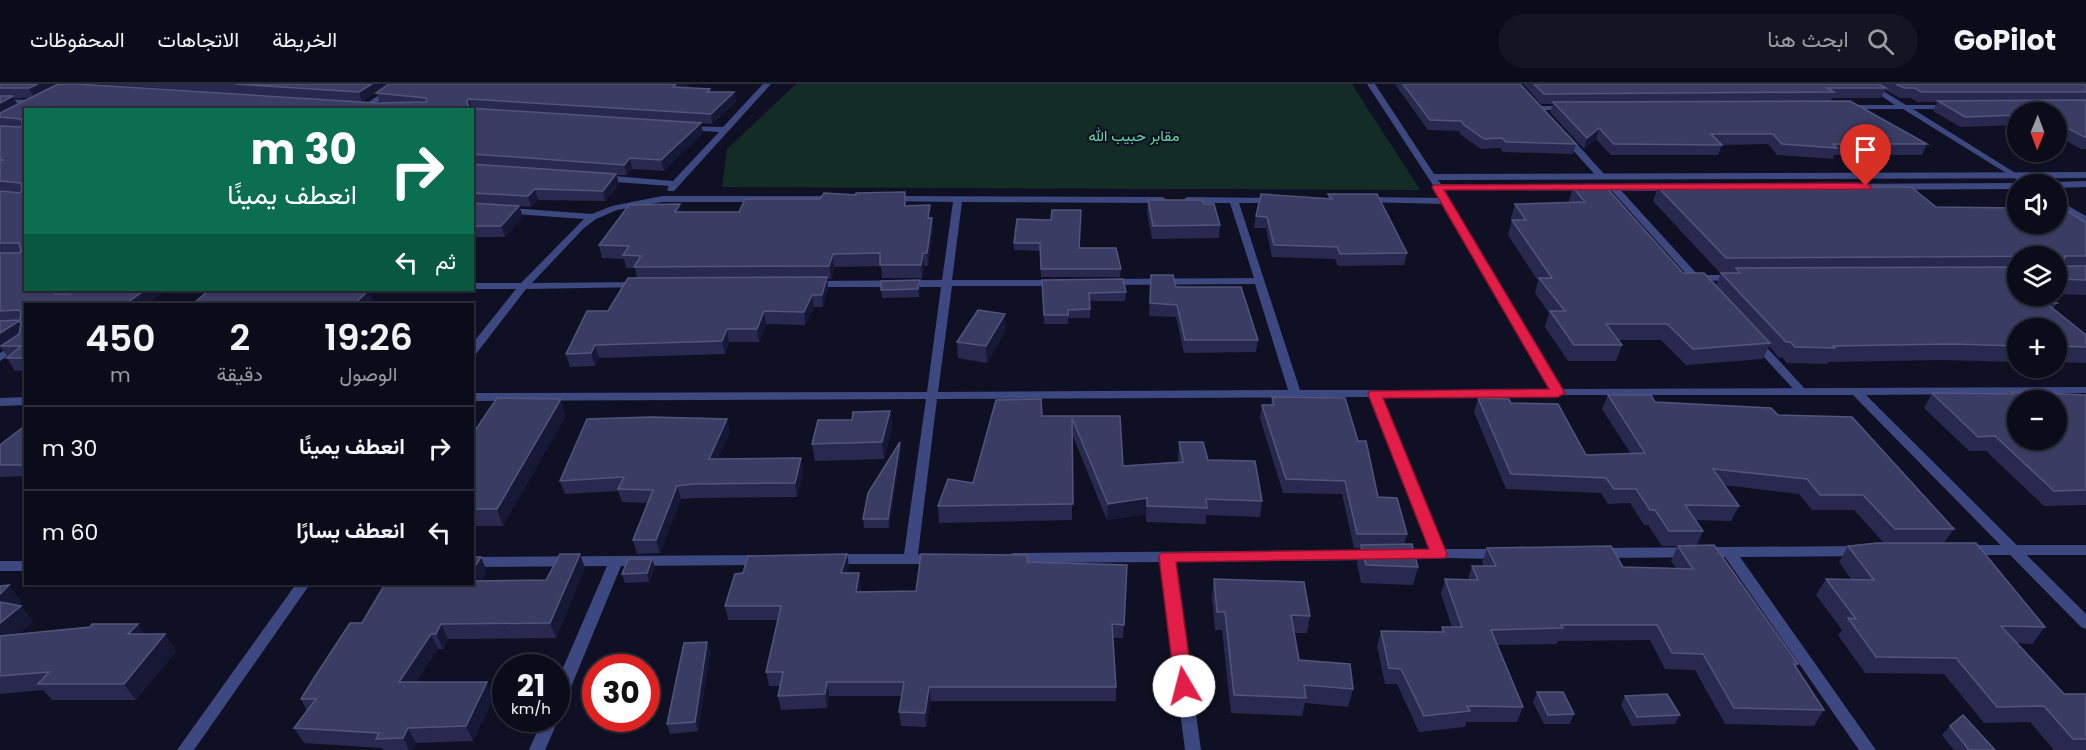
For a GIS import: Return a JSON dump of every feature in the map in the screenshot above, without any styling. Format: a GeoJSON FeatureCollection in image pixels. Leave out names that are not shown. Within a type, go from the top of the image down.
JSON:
{"type":"FeatureCollection","features":[{"type":"Feature","properties":{"kind":"street"},"geometry":{"type":"LineString","coordinates":[[361,106],[400,84]]}},
{"type":"Feature","properties":{"kind":"street"},"geometry":{"type":"LineString","coordinates":[[662,199],[767,84]]}},
{"type":"Feature","properties":{"kind":"street"},"geometry":{"type":"LineString","coordinates":[[1371,84],[1432,177],[1558,393]]}},
{"type":"Feature","properties":{"kind":"street"},"geometry":{"type":"LineString","coordinates":[[1867,84],[2012,174]]}},
{"type":"Feature","properties":{"kind":"street"},"geometry":{"type":"LineString","coordinates":[[18,111],[45,97]]}},
{"type":"Feature","properties":{"kind":"street"},"geometry":{"type":"LineString","coordinates":[[1531,100],[1546,116]]}},
{"type":"Feature","properties":{"kind":"street"},"geometry":{"type":"LineString","coordinates":[[0,101],[36,102]]}},
{"type":"Feature","properties":{"kind":"street"},"geometry":{"type":"LineString","coordinates":[[361,106],[379,106]]}},
{"type":"Feature","properties":{"kind":"street"},"geometry":{"type":"LineString","coordinates":[[1833,107],[1960,107]]}},
{"type":"Feature","properties":{"kind":"street"},"geometry":{"type":"LineString","coordinates":[[1538,108],[1574,108]]}},
{"type":"Feature","properties":{"kind":"street"},"geometry":{"type":"LineString","coordinates":[[1554,125],[1602,177]]}},
{"type":"Feature","properties":{"kind":"street"},"geometry":{"type":"LineString","coordinates":[[679,127],[725,130]]}},
{"type":"Feature","properties":{"kind":"street"},"geometry":{"type":"LineString","coordinates":[[1432,177],[2007,175]]}},
{"type":"Feature","properties":{"kind":"street"},"geometry":{"type":"LineString","coordinates":[[2067,175],[2086,175]]}},
{"type":"Feature","properties":{"kind":"street"},"geometry":{"type":"LineString","coordinates":[[589,177],[676,184]]}},
{"type":"Feature","properties":{"kind":"street"},"geometry":{"type":"LineString","coordinates":[[2067,185],[2086,184]]}},
{"type":"Feature","properties":{"kind":"street"},"geometry":{"type":"LineString","coordinates":[[1808,187],[2007,186]]}},
{"type":"Feature","properties":{"kind":"street"},"geometry":{"type":"LineString","coordinates":[[1437,187],[1687,188]]}},
{"type":"Feature","properties":{"kind":"street"},"geometry":{"type":"LineString","coordinates":[[1614,188],[1712,296]]}},
{"type":"Feature","properties":{"kind":"street"},"geometry":{"type":"LineString","coordinates":[[474,208],[593,217],[626,205],[662,199],[835,199]]}},
{"type":"Feature","properties":{"kind":"street"},"geometry":{"type":"LineString","coordinates":[[880,199],[1281,200]]}},
{"type":"Feature","properties":{"kind":"street"},"geometry":{"type":"LineString","coordinates":[[910,559],[958,200]]}},
{"type":"Feature","properties":{"kind":"street"},"geometry":{"type":"LineString","coordinates":[[1234,200],[1295,394]]}},
{"type":"Feature","properties":{"kind":"street"},"geometry":{"type":"LineString","coordinates":[[1351,200],[1445,201]]}},
{"type":"Feature","properties":{"kind":"street"},"geometry":{"type":"LineString","coordinates":[[2067,209],[2086,220]]}},
{"type":"Feature","properties":{"kind":"street"},"geometry":{"type":"LineString","coordinates":[[474,349],[523,286],[593,217]]}},
{"type":"Feature","properties":{"kind":"street"},"geometry":{"type":"LineString","coordinates":[[1696,278],[1742,278]]}},
{"type":"Feature","properties":{"kind":"street"},"geometry":{"type":"LineString","coordinates":[[1091,283],[1259,281]]}},
{"type":"Feature","properties":{"kind":"street"},"geometry":{"type":"LineString","coordinates":[[806,284],[1067,283]]}},
{"type":"Feature","properties":{"kind":"street"},"geometry":{"type":"LineString","coordinates":[[474,286],[653,285]]}},
{"type":"Feature","properties":{"kind":"street"},"geometry":{"type":"LineString","coordinates":[[1745,331],[1802,392]]}},
{"type":"Feature","properties":{"kind":"street"},"geometry":{"type":"LineString","coordinates":[[0,358],[24,340]]}},
{"type":"Feature","properties":{"kind":"street"},"geometry":{"type":"LineString","coordinates":[[474,397],[2086,390]]}},
{"type":"Feature","properties":{"kind":"street"},"geometry":{"type":"LineString","coordinates":[[1856,392],[2086,623]]}},
{"type":"Feature","properties":{"kind":"street"},"geometry":{"type":"LineString","coordinates":[[1374,394],[1439,554]]}},
{"type":"Feature","properties":{"kind":"street"},"geometry":{"type":"LineString","coordinates":[[0,402],[24,401]]}},
{"type":"Feature","properties":{"kind":"street"},"geometry":{"type":"LineString","coordinates":[[1954,550],[2086,550]]}},
{"type":"Feature","properties":{"kind":"street"},"geometry":{"type":"LineString","coordinates":[[1590,553],[1872,551]]}},
{"type":"Feature","properties":{"kind":"street"},"geometry":{"type":"LineString","coordinates":[[1730,553],[1868,750]]}},
{"type":"Feature","properties":{"kind":"street"},"geometry":{"type":"LineString","coordinates":[[1004,558],[1509,554]]}},
{"type":"Feature","properties":{"kind":"street"},"geometry":{"type":"LineString","coordinates":[[1167,557],[1193,750]]}},
{"type":"Feature","properties":{"kind":"street"},"geometry":{"type":"LineString","coordinates":[[816,560],[945,559]]}},
{"type":"Feature","properties":{"kind":"street"},"geometry":{"type":"LineString","coordinates":[[474,562],[781,560]]}},
{"type":"Feature","properties":{"kind":"street"},"geometry":{"type":"LineString","coordinates":[[570,671],[616,561]]}},
{"type":"Feature","properties":{"kind":"street"},"geometry":{"type":"LineString","coordinates":[[0,566],[24,566]]}},
{"type":"Feature","properties":{"kind":"street"},"geometry":{"type":"LineString","coordinates":[[185,750],[302,585]]}},
{"type":"Feature","properties":{"kind":"street"},"geometry":{"type":"LineString","coordinates":[[537,750],[544,732]]}},
{"type":"Feature","properties":{"kind":"green space","name":"مقابر حبيب الله"},"geometry":{"type":"Polygon","coordinates":[[[796,84],[1352,84],[1420,190],[722,187],[727,149],[796,84]]]}},
{"type":"Feature","properties":{"kind":"building"},"geometry":{"type":"Polygon","coordinates":[[[0,84],[38,84],[29,88],[0,88],[0,84]]]}},
{"type":"Feature","properties":{"kind":"building"},"geometry":{"type":"Polygon","coordinates":[[[58,84],[376,103],[427,102],[426,98],[376,93],[389,84],[676,84],[673,87],[710,89],[707,92],[734,92],[711,114],[469,99],[467,101],[469,108],[24,108],[24,291],[56,291],[55,294],[69,294],[74,291],[144,291],[126,303],[24,303],[24,358],[7,358],[21,346],[1,346],[19,334],[21,323],[19,321],[0,333],[0,321],[20,320],[21,312],[18,310],[0,311],[0,253],[19,253],[21,251],[19,243],[0,243],[0,191],[20,193],[22,190],[21,183],[0,181],[0,161],[3,160],[0,159],[0,126],[20,127],[23,125],[21,119],[0,117],[0,113],[58,84]]]}},
{"type":"Feature","properties":{"kind":"building"},"geometry":{"type":"Polygon","coordinates":[[[235,84],[372,84],[359,92],[235,84]]]}},
{"type":"Feature","properties":{"kind":"building"},"geometry":{"type":"Polygon","coordinates":[[[1403,84],[1520,84],[1576,144],[1506,142],[1502,138],[1484,139],[1461,121],[1430,120],[1403,84]]]}},
{"type":"Feature","properties":{"kind":"building"},"geometry":{"type":"Polygon","coordinates":[[[1534,84],[1879,84],[1886,88],[1827,88],[1834,92],[1544,94],[1534,84]]]}},
{"type":"Feature","properties":{"kind":"building"},"geometry":{"type":"Polygon","coordinates":[[[1896,84],[2086,84],[2086,92],[1921,92],[1915,88],[1904,88],[1896,84]]]}},
{"type":"Feature","properties":{"kind":"building"},"geometry":{"type":"Polygon","coordinates":[[[0,96],[13,96],[0,103],[0,96]]]}},
{"type":"Feature","properties":{"kind":"building"},"geometry":{"type":"Polygon","coordinates":[[[2086,100],[2086,138],[2067,128],[2067,102],[2007,102],[2007,115],[1965,117],[1938,101],[2086,100]]]}},
{"type":"Feature","properties":{"kind":"building"},"geometry":{"type":"Polygon","coordinates":[[[1850,101],[1927,144],[1833,144],[1837,148],[1782,144],[1773,134],[1711,134],[1722,145],[1614,144],[1599,128],[1587,138],[1553,102],[1850,101]]]}},
{"type":"Feature","properties":{"kind":"building"},"geometry":{"type":"Polygon","coordinates":[[[474,108],[701,123],[661,160],[630,158],[624,165],[474,154],[474,108]]]}},
{"type":"Feature","properties":{"kind":"building"},"geometry":{"type":"Polygon","coordinates":[[[474,164],[616,174],[603,191],[535,189],[528,196],[474,193],[474,164]]]}},
{"type":"Feature","properties":{"kind":"building"},"geometry":{"type":"Polygon","coordinates":[[[1573,187],[1606,187],[1683,273],[1704,273],[1770,343],[1693,349],[1667,324],[1606,324],[1622,345],[1574,345],[1550,311],[1565,311],[1539,278],[1552,278],[1512,220],[1526,220],[1515,204],[1585,202],[1573,187]]]}},
{"type":"Feature","properties":{"kind":"building"},"geometry":{"type":"Polygon","coordinates":[[[1658,187],[1911,187],[1936,207],[2007,208],[2007,234],[2067,234],[2067,211],[2086,223],[2086,256],[2067,256],[2067,246],[2007,246],[2007,256],[1726,258],[1658,187]]]}},
{"type":"Feature","properties":{"kind":"building"},"geometry":{"type":"Polygon","coordinates":[[[905,192],[905,206],[930,205],[928,218],[932,218],[927,253],[923,253],[921,265],[880,265],[880,253],[833,254],[829,266],[634,267],[641,256],[623,255],[629,246],[599,245],[629,205],[680,204],[675,212],[739,212],[745,199],[820,199],[824,193],[856,195],[856,193],[905,192]]]}},
{"type":"Feature","properties":{"kind":"building"},"geometry":{"type":"Polygon","coordinates":[[[1261,194],[1332,199],[1328,194],[1377,194],[1407,253],[1340,254],[1337,247],[1274,245],[1267,217],[1256,216],[1261,194]]]}},
{"type":"Feature","properties":{"kind":"building"},"geometry":{"type":"Polygon","coordinates":[[[1148,200],[1202,200],[1204,204],[1214,204],[1220,225],[1153,226],[1148,200]]]}},
{"type":"Feature","properties":{"kind":"building"},"geometry":{"type":"Polygon","coordinates":[[[474,203],[519,206],[501,226],[474,226],[474,203]]]}},
{"type":"Feature","properties":{"kind":"building"},"geometry":{"type":"Polygon","coordinates":[[[1052,210],[1081,210],[1079,248],[1116,248],[1121,269],[1041,269],[1040,243],[1014,243],[1017,219],[1051,220],[1052,210]]]}},
{"type":"Feature","properties":{"kind":"building"},"geometry":{"type":"Polygon","coordinates":[[[2067,266],[2086,266],[2086,280],[2067,279],[2067,266]]]}},
{"type":"Feature","properties":{"kind":"building"},"geometry":{"type":"Polygon","coordinates":[[[2007,267],[2007,306],[2050,306],[2065,318],[2007,318],[2007,346],[1952,344],[1795,347],[1790,342],[1786,342],[1721,273],[1740,273],[1736,268],[2007,267]]]}},
{"type":"Feature","properties":{"kind":"building"},"geometry":{"type":"Polygon","coordinates":[[[1151,275],[1173,275],[1176,287],[1241,287],[1258,340],[1185,340],[1177,305],[1150,303],[1151,275]]]}},
{"type":"Feature","properties":{"kind":"building"},"geometry":{"type":"Polygon","coordinates":[[[827,277],[822,295],[812,295],[804,312],[764,311],[757,329],[727,329],[722,341],[595,345],[591,353],[566,354],[587,311],[608,311],[628,278],[827,277]]]}},
{"type":"Feature","properties":{"kind":"building"},"geometry":{"type":"Polygon","coordinates":[[[1123,279],[1126,292],[1089,293],[1090,309],[1068,310],[1068,315],[1044,315],[1042,280],[1123,279]]]}},
{"type":"Feature","properties":{"kind":"building"},"geometry":{"type":"Polygon","coordinates":[[[920,280],[918,289],[881,290],[881,281],[920,280]]]}},
{"type":"Feature","properties":{"kind":"building"},"geometry":{"type":"Polygon","coordinates":[[[208,291],[368,291],[355,303],[194,303],[208,291]]]}},
{"type":"Feature","properties":{"kind":"building"},"geometry":{"type":"Polygon","coordinates":[[[978,310],[1005,314],[986,346],[957,342],[978,310]]]}},
{"type":"Feature","properties":{"kind":"building"},"geometry":{"type":"Polygon","coordinates":[[[2067,320],[2086,335],[2086,347],[2067,346],[2067,320]]]}},
{"type":"Feature","properties":{"kind":"building"},"geometry":{"type":"Polygon","coordinates":[[[1932,393],[2007,394],[2007,447],[1995,436],[1978,437],[1932,393]]]}},
{"type":"Feature","properties":{"kind":"building"},"geometry":{"type":"Polygon","coordinates":[[[2067,394],[2086,395],[2086,490],[2054,491],[2010,450],[2067,450],[2067,394]]]}},
{"type":"Feature","properties":{"kind":"building"},"geometry":{"type":"Polygon","coordinates":[[[1608,395],[1651,395],[1655,402],[1771,408],[1778,415],[1852,417],[1954,529],[1895,529],[1863,495],[1820,495],[1807,479],[1713,469],[1739,506],[1685,505],[1703,531],[1669,531],[1655,510],[1650,510],[1636,489],[1614,489],[1606,478],[1511,474],[1478,398],[1509,399],[1511,403],[1558,404],[1586,455],[1645,453],[1608,395]]]}},
{"type":"Feature","properties":{"kind":"building"},"geometry":{"type":"Polygon","coordinates":[[[1272,397],[1345,398],[1358,441],[1366,441],[1378,497],[1397,498],[1407,534],[1357,534],[1345,481],[1286,479],[1262,405],[1274,405],[1272,397]]]}},
{"type":"Feature","properties":{"kind":"building"},"geometry":{"type":"Polygon","coordinates":[[[497,398],[561,399],[497,509],[474,509],[474,432],[497,398]]]}},
{"type":"Feature","properties":{"kind":"building"},"geometry":{"type":"Polygon","coordinates":[[[1041,399],[1042,416],[1120,416],[1123,466],[1183,462],[1179,442],[1203,442],[1208,460],[1255,461],[1262,501],[1206,499],[1207,508],[1147,506],[1147,498],[1108,504],[1072,418],[1073,504],[938,506],[948,479],[973,483],[996,400],[1041,399]]]}},
{"type":"Feature","properties":{"kind":"building"},"geometry":{"type":"Polygon","coordinates":[[[890,411],[882,442],[812,444],[818,420],[852,420],[853,412],[890,411]]]}},
{"type":"Feature","properties":{"kind":"building"},"geometry":{"type":"Polygon","coordinates":[[[651,417],[727,419],[709,459],[801,458],[795,483],[677,486],[656,540],[633,540],[653,490],[618,489],[624,477],[560,481],[587,419],[651,417]]]}},
{"type":"Feature","properties":{"kind":"building"},"geometry":{"type":"Polygon","coordinates":[[[24,427],[24,465],[0,465],[0,445],[24,427]]]}},
{"type":"Feature","properties":{"kind":"building"},"geometry":{"type":"Polygon","coordinates":[[[900,442],[888,519],[863,519],[868,493],[900,442]]]}},
{"type":"Feature","properties":{"kind":"building"},"geometry":{"type":"Polygon","coordinates":[[[1877,543],[1976,543],[2045,627],[2001,626],[2064,694],[2086,694],[2086,739],[2073,739],[2044,706],[1997,707],[1956,658],[1876,657],[1848,618],[1856,619],[1826,579],[1874,580],[1848,546],[1877,543]]]}},
{"type":"Feature","properties":{"kind":"building"},"geometry":{"type":"Polygon","coordinates":[[[1412,544],[1418,567],[1366,565],[1361,545],[1412,544]]]}},
{"type":"Feature","properties":{"kind":"building"},"geometry":{"type":"Polygon","coordinates":[[[1714,545],[1798,664],[1794,664],[1824,710],[1734,708],[1703,654],[1672,653],[1657,625],[1561,625],[1563,628],[1491,630],[1523,707],[1467,706],[1470,711],[1424,716],[1401,669],[1389,668],[1381,631],[1444,632],[1442,627],[1462,627],[1445,579],[1478,580],[1472,566],[1496,566],[1487,548],[1611,546],[1623,567],[1693,569],[1678,546],[1714,545]]]}},
{"type":"Feature","properties":{"kind":"building"},"geometry":{"type":"Polygon","coordinates":[[[560,554],[580,554],[550,623],[441,624],[436,634],[431,634],[399,682],[487,682],[466,726],[408,728],[403,738],[376,739],[379,733],[294,728],[316,699],[301,699],[314,678],[350,623],[362,623],[384,585],[474,585],[474,581],[546,580],[560,554]]]}},
{"type":"Feature","properties":{"kind":"building"},"geometry":{"type":"Polygon","coordinates":[[[847,554],[841,573],[859,573],[856,592],[916,591],[921,554],[1027,555],[1027,562],[1127,565],[1124,625],[1112,624],[1116,687],[929,687],[925,713],[899,712],[904,682],[827,682],[825,694],[778,696],[783,672],[766,672],[781,606],[725,606],[735,574],[743,573],[748,556],[847,554]]]}},
{"type":"Feature","properties":{"kind":"building"},"geometry":{"type":"Polygon","coordinates":[[[474,557],[481,557],[474,568],[474,557]]]}},
{"type":"Feature","properties":{"kind":"building"},"geometry":{"type":"Polygon","coordinates":[[[628,559],[652,559],[647,573],[622,574],[628,559]]]}},
{"type":"Feature","properties":{"kind":"building"},"geometry":{"type":"Polygon","coordinates":[[[1214,579],[1304,582],[1310,616],[1291,615],[1299,660],[1350,664],[1353,689],[1304,685],[1306,698],[1234,695],[1225,612],[1217,612],[1214,579]]]}},
{"type":"Feature","properties":{"kind":"building"},"geometry":{"type":"Polygon","coordinates":[[[9,585],[0,594],[0,586],[9,585]]]}},
{"type":"Feature","properties":{"kind":"building"},"geometry":{"type":"Polygon","coordinates":[[[0,602],[21,606],[0,623],[0,602]]]}},
{"type":"Feature","properties":{"kind":"building"},"geometry":{"type":"Polygon","coordinates":[[[92,624],[138,624],[128,634],[165,634],[124,684],[38,684],[49,672],[0,676],[0,636],[90,627],[92,624]]]}},
{"type":"Feature","properties":{"kind":"building"},"geometry":{"type":"Polygon","coordinates":[[[707,642],[695,722],[667,724],[684,643],[707,642]]]}},
{"type":"Feature","properties":{"kind":"building"},"geometry":{"type":"Polygon","coordinates":[[[1537,692],[1563,692],[1574,714],[1548,715],[1537,692]]]}},
{"type":"Feature","properties":{"kind":"building"},"geometry":{"type":"Polygon","coordinates":[[[1667,694],[1680,715],[1637,717],[1625,696],[1667,694]]]}},
{"type":"Feature","properties":{"kind":"building"},"geometry":{"type":"Polygon","coordinates":[[[1963,715],[1995,750],[1969,750],[1950,726],[1963,715]]]}},
{"type":"Feature","properties":{"kind":"route"},"geometry":{"type":"LineString","coordinates":[[1184,686],[1167,557],[1439,554],[1374,394],[1558,393],[1437,187],[1597,189],[1866,186]]}}]}
